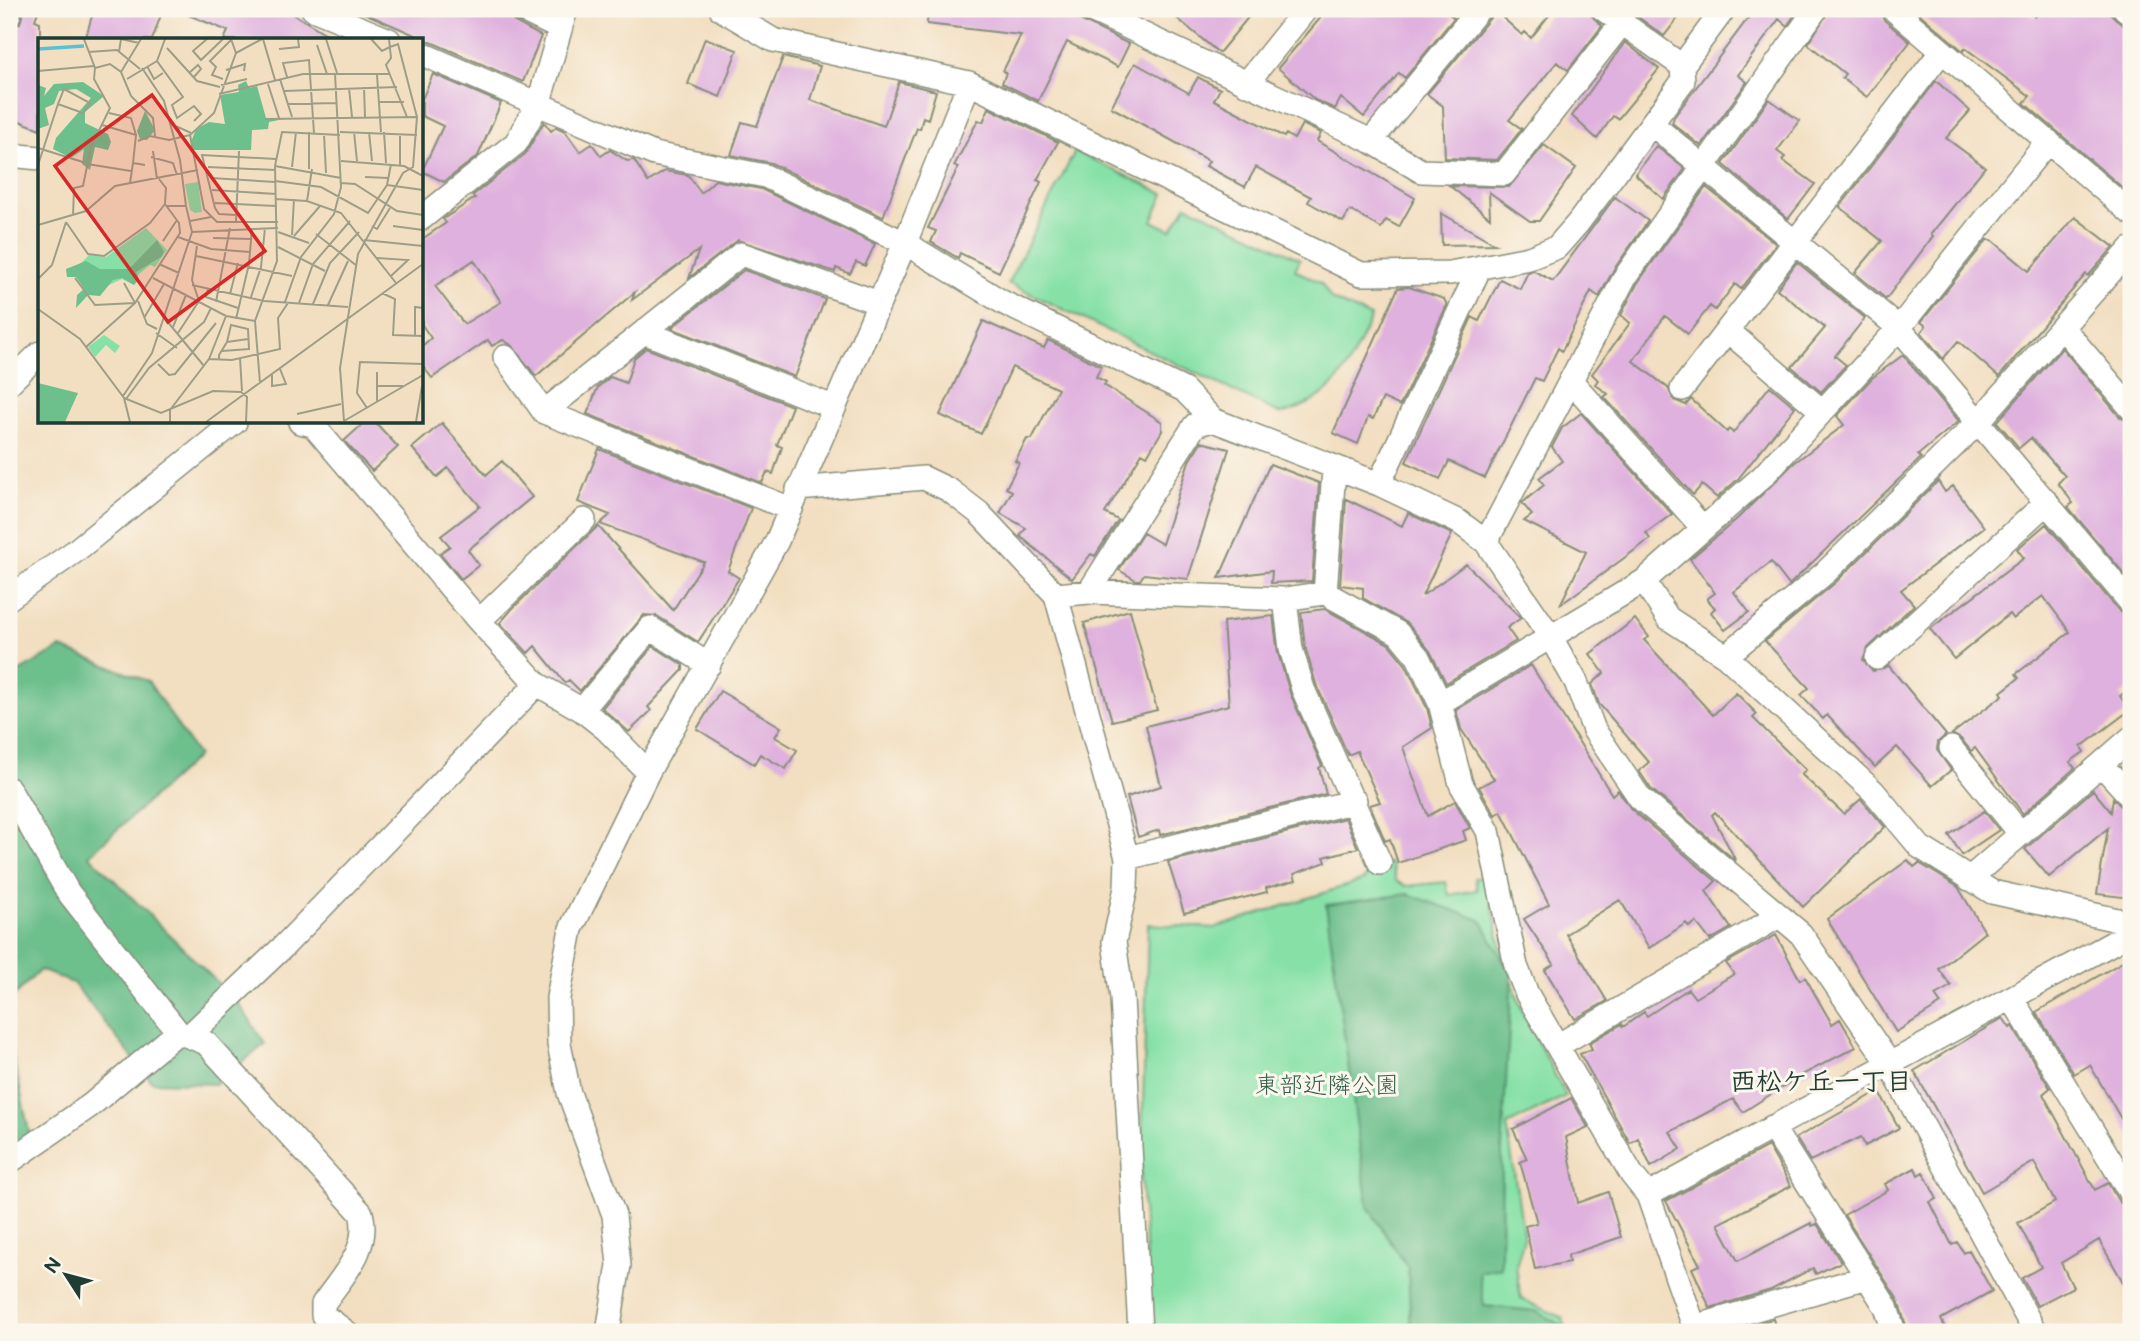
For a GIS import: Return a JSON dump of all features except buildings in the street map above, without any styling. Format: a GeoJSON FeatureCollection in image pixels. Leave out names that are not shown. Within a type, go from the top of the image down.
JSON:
{"type":"FeatureCollection","features":[{"type":"Feature","properties":{"kind":"street"},"geometry":{"type":"LineString","coordinates":[[313,9],[384,38]]}},
{"type":"Feature","properties":{"kind":"street"},"geometry":{"type":"LineString","coordinates":[[424,216],[516,143],[539,102],[563,18],[520,9]]}},
{"type":"Feature","properties":{"kind":"street"},"geometry":{"type":"LineString","coordinates":[[721,9],[773,40],[969,83],[1360,274],[1450,273],[1529,258],[1557,247],[1653,125],[1683,81],[1682,66],[1724,9]]}},
{"type":"Feature","properties":{"kind":"street"},"geometry":{"type":"LineString","coordinates":[[1090,9],[1130,17],[1246,84],[1371,141],[1420,171],[1504,174],[1622,23]]}},
{"type":"Feature","properties":{"kind":"street"},"geometry":{"type":"LineString","coordinates":[[1246,84],[1306,9]]}},
{"type":"Feature","properties":{"kind":"street"},"geometry":{"type":"LineString","coordinates":[[1371,141],[1479,9]]}},
{"type":"Feature","properties":{"kind":"street"},"geometry":{"type":"LineString","coordinates":[[1604,9],[1682,66]]}},
{"type":"Feature","properties":{"kind":"street"},"geometry":{"type":"LineString","coordinates":[[1486,542],[1625,278],[1816,9]]}},
{"type":"Feature","properties":{"kind":"street"},"geometry":{"type":"LineString","coordinates":[[1893,9],[2131,213]]}},
{"type":"Feature","properties":{"kind":"street"},"geometry":{"type":"LineString","coordinates":[[2125,9],[2131,14]]}},
{"type":"Feature","properties":{"kind":"street"},"geometry":{"type":"LineString","coordinates":[[1682,389],[1942,51]]}},
{"type":"Feature","properties":{"kind":"street"},"geometry":{"type":"LineString","coordinates":[[424,55],[539,102],[654,154],[765,176],[905,243],[1004,303],[1184,390],[1213,420],[1334,470],[1378,484],[1459,523],[1486,542],[1550,636],[1576,681],[1594,730],[1640,798],[1801,934],[1889,1063],[2035,1332]]}},
{"type":"Feature","properties":{"kind":"street"},"geometry":{"type":"LineString","coordinates":[[608,1332],[619,1265],[614,1215],[569,1093],[559,1044],[558,998],[571,929],[648,772],[777,541],[905,243],[969,83]]}},
{"type":"Feature","properties":{"kind":"street"},"geometry":{"type":"LineString","coordinates":[[1653,125],[1704,164],[1899,328],[2131,603]]}},
{"type":"Feature","properties":{"kind":"street"},"geometry":{"type":"LineString","coordinates":[[1440,703],[1644,581],[1763,476],[1899,328],[2048,141]]}},
{"type":"Feature","properties":{"kind":"street"},"geometry":{"type":"LineString","coordinates":[[9,155],[38,159]]}},
{"type":"Feature","properties":{"kind":"street"},"geometry":{"type":"LineString","coordinates":[[1726,656],[1826,572],[1979,421],[2131,249]]}},
{"type":"Feature","properties":{"kind":"street"},"geometry":{"type":"LineString","coordinates":[[544,412],[741,254],[879,303]]}},
{"type":"Feature","properties":{"kind":"street"},"geometry":{"type":"LineString","coordinates":[[1378,484],[1480,267]]}},
{"type":"Feature","properties":{"kind":"street"},"geometry":{"type":"LineString","coordinates":[[2062,327],[2131,408]]}},
{"type":"Feature","properties":{"kind":"street"},"geometry":{"type":"LineString","coordinates":[[1728,331],[1822,411]]}},
{"type":"Feature","properties":{"kind":"street"},"geometry":{"type":"LineString","coordinates":[[644,332],[833,407]]}},
{"type":"Feature","properties":{"kind":"street"},"geometry":{"type":"LineString","coordinates":[[9,383],[38,355]]}},
{"type":"Feature","properties":{"kind":"street"},"geometry":{"type":"LineString","coordinates":[[505,357],[544,412],[794,499],[924,478],[949,489],[979,513],[1056,594],[1127,858],[1126,888],[1114,943],[1122,998],[1140,1332]]}},
{"type":"Feature","properties":{"kind":"street"},"geometry":{"type":"LineString","coordinates":[[1571,381],[1703,528]]}},
{"type":"Feature","properties":{"kind":"street"},"geometry":{"type":"LineString","coordinates":[[1089,592],[1195,425],[1213,420]]}},
{"type":"Feature","properties":{"kind":"street"},"geometry":{"type":"LineString","coordinates":[[9,598],[74,552],[232,424]]}},
{"type":"Feature","properties":{"kind":"street"},"geometry":{"type":"LineString","coordinates":[[310,424],[479,621],[537,684],[582,710],[607,729],[648,772]]}},
{"type":"Feature","properties":{"kind":"street"},"geometry":{"type":"LineString","coordinates":[[1325,593],[1334,470]]}},
{"type":"Feature","properties":{"kind":"street"},"geometry":{"type":"LineString","coordinates":[[1877,658],[2047,502]]}},
{"type":"Feature","properties":{"kind":"street"},"geometry":{"type":"LineString","coordinates":[[479,621],[584,520]]}},
{"type":"Feature","properties":{"kind":"street"},"geometry":{"type":"LineString","coordinates":[[1644,581],[1668,618],[1726,656],[1873,791],[1920,847],[1992,892],[2131,923]]}},
{"type":"Feature","properties":{"kind":"street"},"geometry":{"type":"LineString","coordinates":[[1056,594],[1089,592],[1285,599],[1325,593],[1398,633],[1418,657],[1440,703],[1461,784],[1488,831],[1517,966],[1541,1024],[1632,1175],[1648,1195],[1695,1330],[1867,1277]]}},
{"type":"Feature","properties":{"kind":"street"},"geometry":{"type":"LineString","coordinates":[[1285,599],[1290,649],[1303,689],[1355,801],[1380,863]]}},
{"type":"Feature","properties":{"kind":"street"},"geometry":{"type":"LineString","coordinates":[[582,710],[650,628],[709,665]]}},
{"type":"Feature","properties":{"kind":"street"},"geometry":{"type":"LineString","coordinates":[[9,1162],[91,1105],[184,1034],[283,947],[537,684]]}},
{"type":"Feature","properties":{"kind":"street"},"geometry":{"type":"LineString","coordinates":[[1969,879],[2131,738]]}},
{"type":"Feature","properties":{"kind":"street"},"geometry":{"type":"LineString","coordinates":[[1951,748],[2020,833]]}},
{"type":"Feature","properties":{"kind":"street"},"geometry":{"type":"LineString","coordinates":[[2101,764],[2131,797]]}},
{"type":"Feature","properties":{"kind":"street"},"geometry":{"type":"LineString","coordinates":[[9,789],[68,892],[184,1034],[206,1043],[361,1213],[365,1227],[364,1244],[323,1304],[323,1315],[346,1332]]}},
{"type":"Feature","properties":{"kind":"street"},"geometry":{"type":"LineString","coordinates":[[1127,858],[1355,801]]}},
{"type":"Feature","properties":{"kind":"street"},"geometry":{"type":"LineString","coordinates":[[1556,1046],[1779,916]]}},
{"type":"Feature","properties":{"kind":"street"},"geometry":{"type":"LineString","coordinates":[[1648,1195],[2131,933]]}},
{"type":"Feature","properties":{"kind":"street"},"geometry":{"type":"LineString","coordinates":[[2012,999],[2131,1194]]}},
{"type":"Feature","properties":{"kind":"street"},"geometry":{"type":"LineString","coordinates":[[1772,1127],[1886,1307],[1894,1332]]}},
{"type":"Feature","properties":{"kind":"green space"},"geometry":{"type":"Polygon","coordinates":[[[1075,151],[1164,194],[1152,221],[1171,230],[1187,205],[1300,259],[1295,270],[1321,283],[1332,300],[1371,317],[1356,351],[1339,378],[1316,399],[1281,414],[1008,283],[1075,151]]]}},
{"type":"Feature","properties":{"kind":"green space"},"geometry":{"type":"Polygon","coordinates":[[[61,648],[148,681],[198,756],[89,855],[239,1004],[265,1044],[215,1084],[152,1082],[73,983],[40,970],[9,1001],[9,677],[61,648]]]}},
{"type":"Feature","properties":{"kind":"green space","name":"東部近隣公園"},"geometry":{"type":"Polygon","coordinates":[[[1373,863],[1391,863],[1396,881],[1406,886],[1446,882],[1449,895],[1477,890],[1475,878],[1486,877],[1501,947],[1522,1011],[1566,1096],[1507,1125],[1524,1238],[1516,1266],[1521,1299],[1563,1318],[1567,1332],[1151,1332],[1141,1178],[1148,924],[1215,928],[1364,880],[1373,863]]]}},
{"type":"Feature","properties":{"kind":"green space"},"geometry":{"type":"Polygon","coordinates":[[[1407,894],[1481,920],[1512,976],[1502,1151],[1501,1268],[1479,1272],[1484,1306],[1536,1311],[1566,1328],[1567,1332],[1411,1332],[1408,1268],[1368,1207],[1326,905],[1407,894]]]}},
{"type":"Feature","properties":{"kind":"green space"},"geometry":{"type":"Polygon","coordinates":[[[9,1037],[32,1146],[9,1148],[9,1037]]]}},
{"type":"Feature","properties":{"kind":"district","name":"西松ケ丘一丁目"},"geometry":{"type":"Point","coordinates":[1821,1081]}}]}
